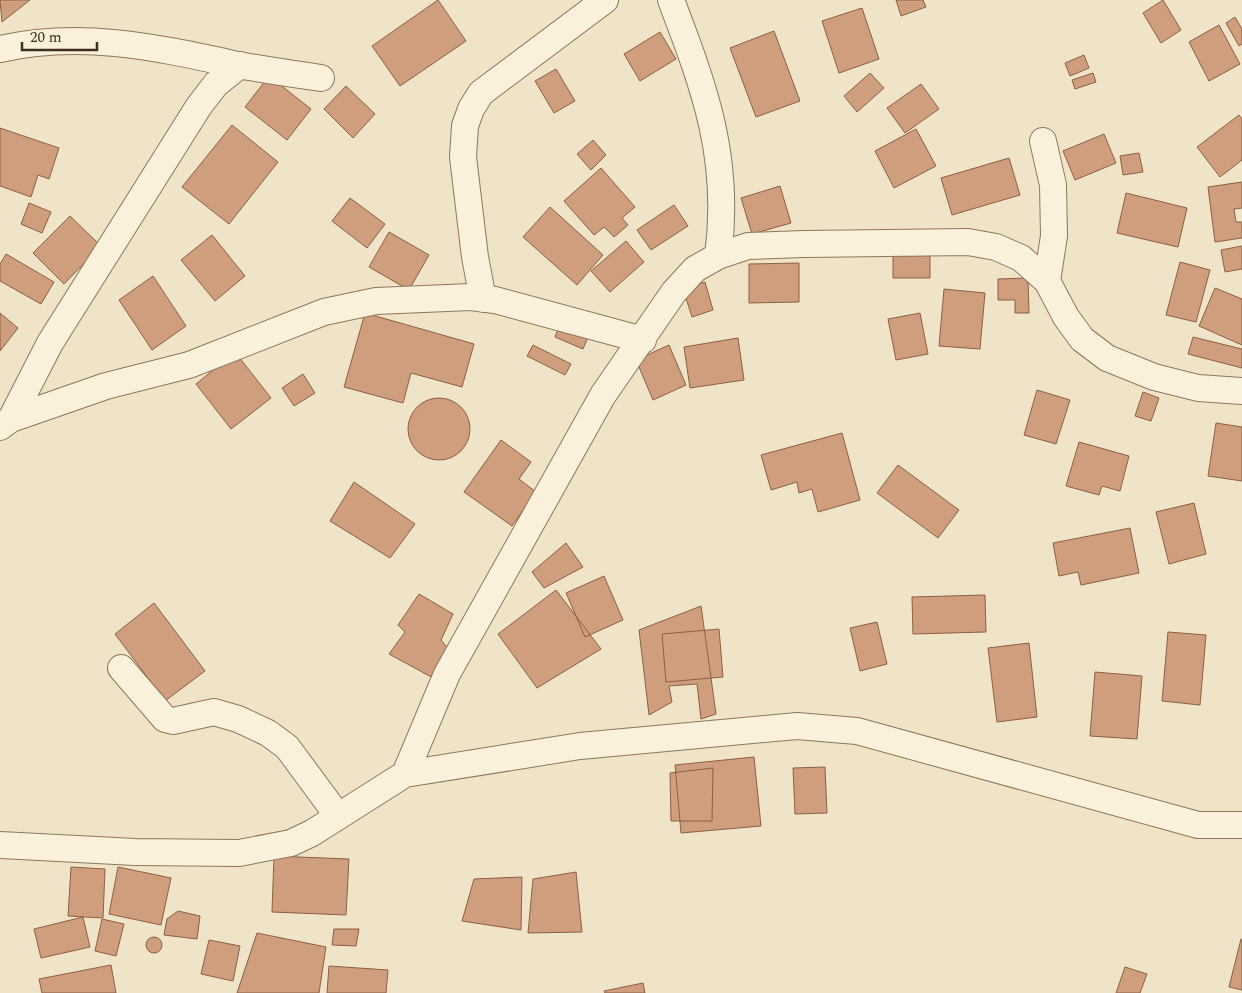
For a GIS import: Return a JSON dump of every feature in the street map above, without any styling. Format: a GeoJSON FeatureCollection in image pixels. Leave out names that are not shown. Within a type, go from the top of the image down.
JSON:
{"type":"FeatureCollection","features":[{"type":"Feature","properties":{"kind":"street"},"geometry":{"type":"LineString","coordinates":[[483,298],[475,257],[463,157],[465,126],[471,109],[481,93],[605,0]]}},
{"type":"Feature","properties":{"kind":"street"},"geometry":{"type":"LineString","coordinates":[[671,0],[698,69],[712,116],[721,177],[722,225],[718,256]]}},
{"type":"Feature","properties":{"kind":"street"},"geometry":{"type":"LineString","coordinates":[[0,49],[20,44],[94,41],[155,46],[240,65],[321,78]]}},
{"type":"Feature","properties":{"kind":"street"},"geometry":{"type":"LineString","coordinates":[[6,423],[50,343],[199,106],[216,84],[240,65]]}},
{"type":"Feature","properties":{"kind":"street"},"geometry":{"type":"LineString","coordinates":[[1043,141],[1053,185],[1054,236],[1047,280]]}},
{"type":"Feature","properties":{"kind":"street"},"geometry":{"type":"LineString","coordinates":[[405,774],[451,666],[604,395],[674,292],[696,269],[718,256],[748,246],[968,242],[996,247],[1021,258],[1047,280],[1066,317],[1082,339],[1107,358],[1163,379],[1198,388],[1242,391]]}},
{"type":"Feature","properties":{"kind":"street"},"geometry":{"type":"LineString","coordinates":[[6,423],[106,386],[188,366],[324,312],[376,301],[483,298],[643,340]]}},
{"type":"Feature","properties":{"kind":"street"},"geometry":{"type":"LineString","coordinates":[[121,668],[165,719],[173,721],[214,712],[238,718],[268,733],[286,747],[338,816]]}},
{"type":"Feature","properties":{"kind":"street"},"geometry":{"type":"LineString","coordinates":[[0,846],[135,852],[239,853],[291,843],[312,833],[405,774],[580,746],[797,726],[857,731],[1198,825],[1242,825]]}},
{"type":"Feature","properties":{"kind":"building"},"geometry":{"type":"Polygon","coordinates":[[[0,0],[30,0],[2,22],[0,0]]]}},
{"type":"Feature","properties":{"kind":"building"},"geometry":{"type":"Polygon","coordinates":[[[438,0],[466,41],[400,86],[372,46],[438,0]]]}},
{"type":"Feature","properties":{"kind":"building"},"geometry":{"type":"Polygon","coordinates":[[[896,0],[923,0],[926,7],[901,16],[896,0]]]}},
{"type":"Feature","properties":{"kind":"building"},"geometry":{"type":"Polygon","coordinates":[[[1163,0],[1181,30],[1161,43],[1143,13],[1163,0]]]}},
{"type":"Feature","properties":{"kind":"building"},"geometry":{"type":"Polygon","coordinates":[[[862,8],[879,59],[839,73],[822,21],[862,8]]]}},
{"type":"Feature","properties":{"kind":"building"},"geometry":{"type":"Polygon","coordinates":[[[1235,17],[1242,29],[1242,44],[1239,46],[1226,23],[1235,17]]]}},
{"type":"Feature","properties":{"kind":"building"},"geometry":{"type":"Polygon","coordinates":[[[1219,25],[1240,64],[1209,81],[1189,42],[1219,25]]]}},
{"type":"Feature","properties":{"kind":"building"},"geometry":{"type":"Polygon","coordinates":[[[774,31],[800,101],[756,117],[730,48],[774,31]]]}},
{"type":"Feature","properties":{"kind":"building"},"geometry":{"type":"Polygon","coordinates":[[[660,32],[676,59],[640,81],[624,54],[660,32]]]}},
{"type":"Feature","properties":{"kind":"building"},"geometry":{"type":"Polygon","coordinates":[[[1084,55],[1089,68],[1070,76],[1065,63],[1084,55]]]}},
{"type":"Feature","properties":{"kind":"building"},"geometry":{"type":"Polygon","coordinates":[[[556,69],[575,101],[554,113],[535,81],[556,69]]]}},
{"type":"Feature","properties":{"kind":"building"},"geometry":{"type":"Polygon","coordinates":[[[870,73],[884,88],[857,112],[844,96],[870,73]]]}},
{"type":"Feature","properties":{"kind":"building"},"geometry":{"type":"Polygon","coordinates":[[[1093,73],[1096,82],[1075,89],[1072,80],[1093,73]]]}},
{"type":"Feature","properties":{"kind":"building"},"geometry":{"type":"Polygon","coordinates":[[[269,76],[311,109],[287,140],[245,107],[269,76]]]}},
{"type":"Feature","properties":{"kind":"building"},"geometry":{"type":"Polygon","coordinates":[[[921,84],[939,109],[905,133],[887,108],[921,84]]]}},
{"type":"Feature","properties":{"kind":"building"},"geometry":{"type":"Polygon","coordinates":[[[346,86],[375,114],[353,138],[324,109],[346,86]]]}},
{"type":"Feature","properties":{"kind":"building"},"geometry":{"type":"Polygon","coordinates":[[[1239,115],[1242,119],[1242,160],[1220,177],[1197,147],[1239,115]]]}},
{"type":"Feature","properties":{"kind":"building"},"geometry":{"type":"Polygon","coordinates":[[[232,125],[278,162],[229,224],[182,187],[232,125]]]}},
{"type":"Feature","properties":{"kind":"building"},"geometry":{"type":"Polygon","coordinates":[[[0,128],[59,148],[49,179],[38,175],[31,197],[0,186],[0,128]]]}},
{"type":"Feature","properties":{"kind":"building"},"geometry":{"type":"Polygon","coordinates":[[[916,129],[936,166],[894,188],[875,151],[916,129]]]}},
{"type":"Feature","properties":{"kind":"building"},"geometry":{"type":"Polygon","coordinates":[[[1104,134],[1116,163],[1075,180],[1063,151],[1104,134]]]}},
{"type":"Feature","properties":{"kind":"building"},"geometry":{"type":"Polygon","coordinates":[[[593,140],[606,155],[591,170],[577,154],[593,140]]]}},
{"type":"Feature","properties":{"kind":"building"},"geometry":{"type":"Polygon","coordinates":[[[1139,153],[1143,172],[1123,175],[1120,156],[1139,153]]]}},
{"type":"Feature","properties":{"kind":"building"},"geometry":{"type":"Polygon","coordinates":[[[1009,158],[1020,195],[952,215],[941,178],[1009,158]]]}},
{"type":"Feature","properties":{"kind":"building"},"geometry":{"type":"Polygon","coordinates":[[[601,168],[635,207],[622,218],[628,225],[614,237],[604,227],[594,235],[564,201],[601,168]]]}},
{"type":"Feature","properties":{"kind":"building"},"geometry":{"type":"Polygon","coordinates":[[[1242,182],[1242,208],[1234,209],[1236,222],[1242,222],[1242,238],[1215,242],[1208,187],[1242,182]]]}},
{"type":"Feature","properties":{"kind":"building"},"geometry":{"type":"Polygon","coordinates":[[[780,186],[791,223],[752,234],[741,198],[780,186]]]}},
{"type":"Feature","properties":{"kind":"building"},"geometry":{"type":"Polygon","coordinates":[[[1126,193],[1187,208],[1178,247],[1117,233],[1126,193]]]}},
{"type":"Feature","properties":{"kind":"building"},"geometry":{"type":"Polygon","coordinates":[[[350,198],[385,224],[367,248],[332,221],[350,198]]]}},
{"type":"Feature","properties":{"kind":"building"},"geometry":{"type":"Polygon","coordinates":[[[29,203],[51,212],[42,233],[21,224],[29,203]]]}},
{"type":"Feature","properties":{"kind":"building"},"geometry":{"type":"Polygon","coordinates":[[[674,205],[688,226],[651,250],[637,230],[674,205]]]}},
{"type":"Feature","properties":{"kind":"building"},"geometry":{"type":"Polygon","coordinates":[[[550,207],[603,255],[577,285],[523,237],[550,207]]]}},
{"type":"Feature","properties":{"kind":"building"},"geometry":{"type":"Polygon","coordinates":[[[70,216],[101,246],[64,284],[33,253],[70,216]]]}},
{"type":"Feature","properties":{"kind":"building"},"geometry":{"type":"Polygon","coordinates":[[[389,232],[429,255],[409,290],[369,267],[389,232]]]}},
{"type":"Feature","properties":{"kind":"building"},"geometry":{"type":"Polygon","coordinates":[[[212,235],[245,276],[215,301],[181,260],[212,235]]]}},
{"type":"Feature","properties":{"kind":"building"},"geometry":{"type":"Polygon","coordinates":[[[626,241],[644,262],[610,292],[591,271],[626,241]]]}},
{"type":"Feature","properties":{"kind":"building"},"geometry":{"type":"Polygon","coordinates":[[[1242,246],[1242,269],[1225,272],[1221,250],[1242,246]]]}},
{"type":"Feature","properties":{"kind":"building"},"geometry":{"type":"Polygon","coordinates":[[[893,253],[930,254],[930,278],[893,278],[893,253]]]}},
{"type":"Feature","properties":{"kind":"building"},"geometry":{"type":"Polygon","coordinates":[[[6,254],[54,282],[41,304],[0,281],[0,264],[6,254]]]}},
{"type":"Feature","properties":{"kind":"building"},"geometry":{"type":"Polygon","coordinates":[[[1180,262],[1210,270],[1196,322],[1166,315],[1180,262]]]}},
{"type":"Feature","properties":{"kind":"building"},"geometry":{"type":"Polygon","coordinates":[[[799,263],[799,302],[749,303],[749,264],[799,263]]]}},
{"type":"Feature","properties":{"kind":"building"},"geometry":{"type":"Polygon","coordinates":[[[153,276],[186,326],[152,350],[119,300],[153,276]]]}},
{"type":"Feature","properties":{"kind":"building"},"geometry":{"type":"Polygon","coordinates":[[[1028,278],[1029,313],[1015,313],[1015,300],[998,300],[998,279],[1028,278]]]}},
{"type":"Feature","properties":{"kind":"building"},"geometry":{"type":"Polygon","coordinates":[[[705,282],[713,310],[692,317],[683,289],[705,282]]]}},
{"type":"Feature","properties":{"kind":"building"},"geometry":{"type":"Polygon","coordinates":[[[1215,288],[1242,299],[1242,345],[1199,326],[1215,288]]]}},
{"type":"Feature","properties":{"kind":"building"},"geometry":{"type":"Polygon","coordinates":[[[944,289],[985,293],[980,349],[939,346],[944,289]]]}},
{"type":"Feature","properties":{"kind":"building"},"geometry":{"type":"Polygon","coordinates":[[[0,313],[18,328],[0,351],[0,313]]]}},
{"type":"Feature","properties":{"kind":"building"},"geometry":{"type":"Polygon","coordinates":[[[365,313],[474,344],[462,387],[411,373],[403,403],[344,387],[365,313]]]}},
{"type":"Feature","properties":{"kind":"building"},"geometry":{"type":"Polygon","coordinates":[[[920,313],[928,354],[896,360],[888,319],[920,313]]]}},
{"type":"Feature","properties":{"kind":"building"},"geometry":{"type":"Polygon","coordinates":[[[560,324],[588,337],[583,349],[555,337],[560,324]]]}},
{"type":"Feature","properties":{"kind":"building"},"geometry":{"type":"Polygon","coordinates":[[[1193,337],[1242,349],[1242,368],[1188,354],[1193,337]]]}},
{"type":"Feature","properties":{"kind":"building"},"geometry":{"type":"Polygon","coordinates":[[[738,338],[744,380],[690,388],[684,347],[738,338]]]}},
{"type":"Feature","properties":{"kind":"building"},"geometry":{"type":"Polygon","coordinates":[[[533,345],[571,364],[565,375],[527,356],[533,345]]]}},
{"type":"Feature","properties":{"kind":"building"},"geometry":{"type":"Polygon","coordinates":[[[669,345],[686,385],[653,400],[636,360],[669,345]]]}},
{"type":"Feature","properties":{"kind":"building"},"geometry":{"type":"Polygon","coordinates":[[[235,352],[271,398],[231,429],[196,384],[235,352]]]}},
{"type":"Feature","properties":{"kind":"building"},"geometry":{"type":"Polygon","coordinates":[[[303,374],[315,393],[294,406],[282,388],[303,374]]]}},
{"type":"Feature","properties":{"kind":"building"},"geometry":{"type":"Polygon","coordinates":[[[1037,390],[1070,400],[1056,444],[1024,435],[1037,390]]]}},
{"type":"Feature","properties":{"kind":"building"},"geometry":{"type":"Polygon","coordinates":[[[1143,392],[1159,398],[1151,421],[1135,416],[1143,392]]]}},
{"type":"Feature","properties":{"kind":"building"},"geometry":{"type":"Polygon","coordinates":[[[439,398],[451,400],[461,407],[468,417],[470,429],[468,441],[461,451],[451,458],[439,460],[427,458],[417,451],[410,441],[408,429],[410,417],[417,407],[427,400],[439,398]]]}},
{"type":"Feature","properties":{"kind":"building"},"geometry":{"type":"Polygon","coordinates":[[[1216,423],[1242,427],[1242,481],[1208,476],[1216,423]]]}},
{"type":"Feature","properties":{"kind":"building"},"geometry":{"type":"Polygon","coordinates":[[[842,433],[860,500],[818,512],[812,489],[799,493],[797,482],[771,490],[761,455],[842,433]]]}},
{"type":"Feature","properties":{"kind":"building"},"geometry":{"type":"Polygon","coordinates":[[[501,440],[531,462],[519,479],[536,492],[512,526],[464,492],[501,440]]]}},
{"type":"Feature","properties":{"kind":"building"},"geometry":{"type":"Polygon","coordinates":[[[1079,442],[1129,456],[1120,491],[1102,486],[1099,495],[1066,486],[1079,442]]]}},
{"type":"Feature","properties":{"kind":"building"},"geometry":{"type":"Polygon","coordinates":[[[898,465],[959,510],[938,538],[877,493],[898,465]]]}},
{"type":"Feature","properties":{"kind":"building"},"geometry":{"type":"Polygon","coordinates":[[[354,482],[415,524],[390,558],[330,521],[354,482]]]}},
{"type":"Feature","properties":{"kind":"building"},"geometry":{"type":"Polygon","coordinates":[[[1194,503],[1206,554],[1169,564],[1156,512],[1194,503]]]}},
{"type":"Feature","properties":{"kind":"building"},"geometry":{"type":"Polygon","coordinates":[[[1130,528],[1139,573],[1081,585],[1078,572],[1059,576],[1053,543],[1130,528]]]}},
{"type":"Feature","properties":{"kind":"building"},"geometry":{"type":"Polygon","coordinates":[[[566,543],[583,567],[544,588],[532,572],[566,543]]]}},
{"type":"Feature","properties":{"kind":"building"},"geometry":{"type":"Polygon","coordinates":[[[604,576],[623,620],[585,637],[566,593],[604,576]]]}},
{"type":"Feature","properties":{"kind":"building"},"geometry":{"type":"Polygon","coordinates":[[[556,590],[601,649],[537,688],[498,634],[556,590]]]}},
{"type":"Feature","properties":{"kind":"building"},"geometry":{"type":"Polygon","coordinates":[[[419,594],[453,614],[441,640],[451,652],[435,679],[389,654],[405,632],[398,625],[419,594]]]}},
{"type":"Feature","properties":{"kind":"building"},"geometry":{"type":"Polygon","coordinates":[[[985,595],[986,632],[913,634],[912,597],[985,595]]]}},
{"type":"Feature","properties":{"kind":"building"},"geometry":{"type":"Polygon","coordinates":[[[154,603],[205,671],[165,701],[115,634],[154,603]]]}},
{"type":"Feature","properties":{"kind":"building"},"geometry":{"type":"Polygon","coordinates":[[[701,606],[716,714],[701,719],[697,684],[669,686],[672,702],[649,715],[639,630],[701,606]]]}},
{"type":"Feature","properties":{"kind":"building"},"geometry":{"type":"Polygon","coordinates":[[[877,622],[887,664],[860,671],[850,628],[877,622]]]}},
{"type":"Feature","properties":{"kind":"building"},"geometry":{"type":"Polygon","coordinates":[[[719,629],[723,677],[666,682],[662,634],[719,629]]]}},
{"type":"Feature","properties":{"kind":"building"},"geometry":{"type":"Polygon","coordinates":[[[1168,632],[1206,635],[1200,705],[1162,701],[1168,632]]]}},
{"type":"Feature","properties":{"kind":"building"},"geometry":{"type":"Polygon","coordinates":[[[1029,643],[1037,717],[997,722],[988,648],[1029,643]]]}},
{"type":"Feature","properties":{"kind":"building"},"geometry":{"type":"Polygon","coordinates":[[[1095,672],[1142,676],[1137,739],[1090,736],[1095,672]]]}},
{"type":"Feature","properties":{"kind":"building"},"geometry":{"type":"Polygon","coordinates":[[[754,757],[761,826],[681,833],[675,765],[754,757]]]}},
{"type":"Feature","properties":{"kind":"building"},"geometry":{"type":"Polygon","coordinates":[[[825,767],[827,813],[795,814],[793,768],[825,767]]]}},
{"type":"Feature","properties":{"kind":"building"},"geometry":{"type":"Polygon","coordinates":[[[713,768],[712,821],[671,821],[670,773],[713,768]]]}},
{"type":"Feature","properties":{"kind":"building"},"geometry":{"type":"Polygon","coordinates":[[[274,856],[349,859],[346,915],[272,912],[274,856]]]}},
{"type":"Feature","properties":{"kind":"building"},"geometry":{"type":"Polygon","coordinates":[[[71,867],[105,869],[103,918],[68,916],[71,867]]]}},
{"type":"Feature","properties":{"kind":"building"},"geometry":{"type":"Polygon","coordinates":[[[118,867],[171,878],[161,925],[109,914],[118,867]]]}},
{"type":"Feature","properties":{"kind":"building"},"geometry":{"type":"Polygon","coordinates":[[[576,872],[582,932],[528,933],[533,879],[576,872]]]}},
{"type":"Feature","properties":{"kind":"building"},"geometry":{"type":"Polygon","coordinates":[[[522,877],[521,930],[462,921],[474,879],[522,877]]]}},
{"type":"Feature","properties":{"kind":"building"},"geometry":{"type":"Polygon","coordinates":[[[178,911],[200,916],[197,939],[164,935],[167,919],[178,911]]]}},
{"type":"Feature","properties":{"kind":"building"},"geometry":{"type":"Polygon","coordinates":[[[83,917],[90,947],[41,958],[34,929],[83,917]]]}},
{"type":"Feature","properties":{"kind":"building"},"geometry":{"type":"Polygon","coordinates":[[[102,919],[124,924],[116,956],[95,951],[102,919]]]}},
{"type":"Feature","properties":{"kind":"building"},"geometry":{"type":"Polygon","coordinates":[[[334,929],[359,929],[356,946],[332,945],[334,929]]]}},
{"type":"Feature","properties":{"kind":"building"},"geometry":{"type":"Polygon","coordinates":[[[257,933],[326,947],[319,993],[237,993],[257,933]]]}},
{"type":"Feature","properties":{"kind":"building"},"geometry":{"type":"Polygon","coordinates":[[[154,937],[160,939],[162,945],[160,951],[154,953],[148,951],[146,945],[148,939],[154,937]]]}},
{"type":"Feature","properties":{"kind":"building"},"geometry":{"type":"Polygon","coordinates":[[[1242,939],[1242,990],[1229,987],[1242,939]]]}},
{"type":"Feature","properties":{"kind":"building"},"geometry":{"type":"Polygon","coordinates":[[[209,940],[240,946],[233,981],[201,974],[209,940]]]}},
{"type":"Feature","properties":{"kind":"building"},"geometry":{"type":"Polygon","coordinates":[[[111,965],[116,993],[42,993],[39,979],[111,965]]]}},
{"type":"Feature","properties":{"kind":"building"},"geometry":{"type":"Polygon","coordinates":[[[329,966],[388,970],[386,993],[327,993],[329,966]]]}},
{"type":"Feature","properties":{"kind":"building"},"geometry":{"type":"Polygon","coordinates":[[[1125,967],[1147,974],[1140,993],[1116,993],[1125,967]]]}},
{"type":"Feature","properties":{"kind":"building"},"geometry":{"type":"Polygon","coordinates":[[[643,983],[645,993],[605,993],[604,991],[643,983]]]}}]}
